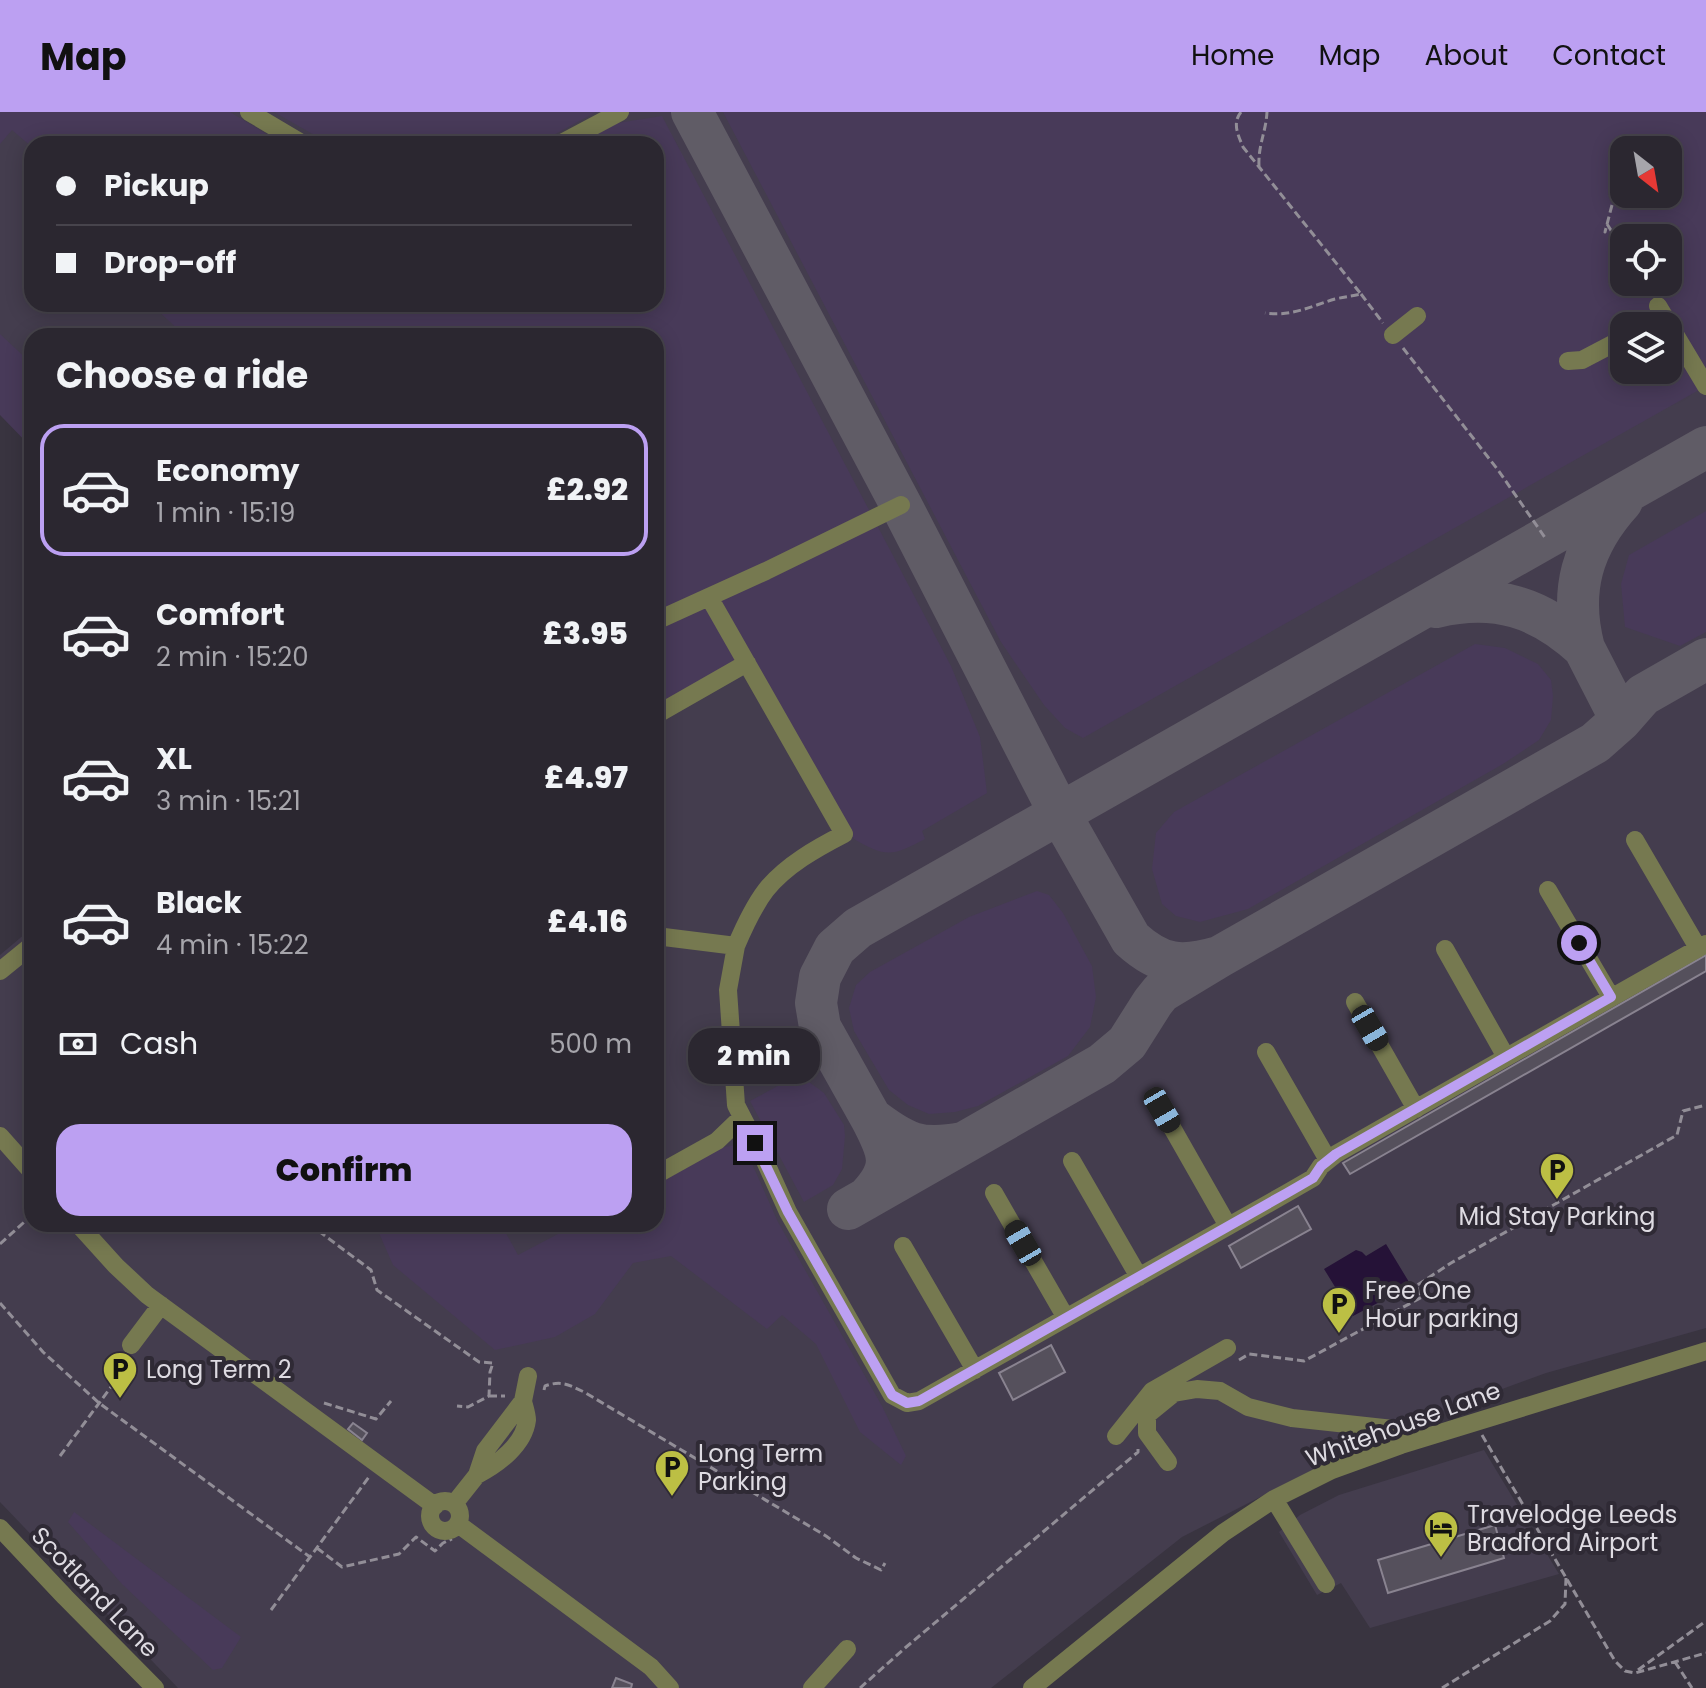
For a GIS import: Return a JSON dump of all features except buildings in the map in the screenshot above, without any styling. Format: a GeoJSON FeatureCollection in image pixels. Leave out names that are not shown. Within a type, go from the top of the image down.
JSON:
{"type":"FeatureCollection","features":[{"type":"Feature","properties":{"kind":"street"},"geometry":{"type":"LineString","coordinates":[[249,112],[290,136]]}},
{"type":"Feature","properties":{"kind":"street"},"geometry":{"type":"LineString","coordinates":[[575,136],[620,112]]}},
{"type":"Feature","properties":{"kind":"street"},"geometry":{"type":"LineString","coordinates":[[1393,335],[1417,316]]}},
{"type":"Feature","properties":{"kind":"street"},"geometry":{"type":"LineString","coordinates":[[1568,361],[1582,360],[1610,345]]}},
{"type":"Feature","properties":{"kind":"street"},"geometry":{"type":"LineString","coordinates":[[1682,346],[1706,386]]}},
{"type":"Feature","properties":{"kind":"street"},"geometry":{"type":"LineString","coordinates":[[664,617],[901,505]]}},
{"type":"Feature","properties":{"kind":"street"},"geometry":{"type":"LineString","coordinates":[[709,597],[844,834],[801,859],[768,888],[736,946],[728,990],[736,1105],[788,1212],[892,1395],[907,1403],[919,1401],[975,1370],[1313,1178],[1336,1154],[1702,946],[1635,840]]}},
{"type":"Feature","properties":{"kind":"street"},"geometry":{"type":"LineString","coordinates":[[664,710],[747,663]]}},
{"type":"Feature","properties":{"kind":"street"},"geometry":{"type":"LineString","coordinates":[[1548,890],[1611,997]]}},
{"type":"Feature","properties":{"kind":"street"},"geometry":{"type":"LineString","coordinates":[[664,937],[736,946]]}},
{"type":"Feature","properties":{"kind":"street"},"geometry":{"type":"LineString","coordinates":[[1445,949],[1506,1057]]}},
{"type":"Feature","properties":{"kind":"street"},"geometry":{"type":"LineString","coordinates":[[0,971],[24,952]]}},
{"type":"Feature","properties":{"kind":"street"},"geometry":{"type":"LineString","coordinates":[[1355,1002],[1416,1109]]}},
{"type":"Feature","properties":{"kind":"street"},"geometry":{"type":"LineString","coordinates":[[1266,1052],[1328,1160]]}},
{"type":"Feature","properties":{"kind":"street"},"geometry":{"type":"LineString","coordinates":[[1162,1110],[1228,1226]]}},
{"type":"Feature","properties":{"kind":"street"},"geometry":{"type":"LineString","coordinates":[[664,1171],[717,1141],[742,1117]]}},
{"type":"Feature","properties":{"kind":"street"},"geometry":{"type":"LineString","coordinates":[[0,1136],[24,1163]]}},
{"type":"Feature","properties":{"kind":"street"},"geometry":{"type":"LineString","coordinates":[[1072,1161],[1139,1277]]}},
{"type":"Feature","properties":{"kind":"street"},"geometry":{"type":"LineString","coordinates":[[994,1193],[1066,1318]]}},
{"type":"Feature","properties":{"kind":"street"},"geometry":{"type":"LineString","coordinates":[[85,1232],[116,1266],[161,1305],[435,1506]]}},
{"type":"Feature","properties":{"kind":"street"},"geometry":{"type":"LineString","coordinates":[[903,1246],[975,1370]]}},
{"type":"Feature","properties":{"kind":"street"},"geometry":{"type":"LineString","coordinates":[[131,1353],[161,1305]]}},
{"type":"Feature","properties":{"kind":"street"},"geometry":{"type":"LineString","coordinates":[[1116,1436],[1152,1391],[1227,1348],[1209,1372],[1220,1391]]}},
{"type":"Feature","properties":{"kind":"street","name":"Whitehouse Lane"},"geometry":{"type":"LineString","coordinates":[[1032,1688],[1223,1533],[1274,1499],[1332,1470],[1473,1422],[1706,1351]]}},
{"type":"Feature","properties":{"kind":"street"},"geometry":{"type":"LineString","coordinates":[[454,1504],[477,1475],[496,1465],[518,1442],[532,1399],[528,1376]]}},
{"type":"Feature","properties":{"kind":"street"},"geometry":{"type":"LineString","coordinates":[[1168,1462],[1147,1433],[1147,1415],[1174,1393],[1197,1389],[1220,1391],[1248,1407],[1292,1418],[1393,1429],[1401,1445]]}},
{"type":"Feature","properties":{"kind":"street"},"geometry":{"type":"LineString","coordinates":[[1274,1499],[1326,1584]]}},
{"type":"Feature","properties":{"kind":"street"},"geometry":{"type":"LineString","coordinates":[[456,1531],[460,1513],[454,1504],[439,1502],[430,1519],[436,1528],[456,1531],[651,1667],[670,1688]]}},
{"type":"Feature","properties":{"kind":"street","name":"Scotland Lane"},"geometry":{"type":"LineString","coordinates":[[0,1528],[155,1688]]}},
{"type":"Feature","properties":{"kind":"street"},"geometry":{"type":"LineString","coordinates":[[812,1688],[847,1649]]}},
{"type":"Feature","properties":{"kind":"path"},"geometry":{"type":"LineString","coordinates":[[1241,112],[1236,130],[1243,147],[1498,470],[1546,539]]}},
{"type":"Feature","properties":{"kind":"path"},"geometry":{"type":"LineString","coordinates":[[1259,166],[1258,149],[1267,112]]}},
{"type":"Feature","properties":{"kind":"path"},"geometry":{"type":"LineString","coordinates":[[1265,313],[1278,315],[1361,294]]}},
{"type":"Feature","properties":{"kind":"path"},"geometry":{"type":"LineString","coordinates":[[1237,1361],[1249,1354],[1304,1361],[1378,1322],[1422,1297],[1416,1286],[1677,1135],[1683,1111],[1706,1105]]}},
{"type":"Feature","properties":{"kind":"path"},"geometry":{"type":"LineString","coordinates":[[0,1244],[24,1222]]}},
{"type":"Feature","properties":{"kind":"path"},"geometry":{"type":"LineString","coordinates":[[320,1232],[371,1270],[377,1290],[479,1362],[493,1363],[489,1396],[468,1407],[457,1406]]}},
{"type":"Feature","properties":{"kind":"path"},"geometry":{"type":"LineString","coordinates":[[0,1303],[43,1352],[99,1403],[310,1557]]}},
{"type":"Feature","properties":{"kind":"path"},"geometry":{"type":"LineString","coordinates":[[60,1456],[131,1353]]}},
{"type":"Feature","properties":{"kind":"path"},"geometry":{"type":"LineString","coordinates":[[532,1399],[545,1386],[557,1382],[570,1385],[826,1536],[856,1558],[881,1570],[885,1563]]}},
{"type":"Feature","properties":{"kind":"path"},"geometry":{"type":"LineString","coordinates":[[298,1406],[305,1396],[376,1419],[391,1401]]}},
{"type":"Feature","properties":{"kind":"path"},"geometry":{"type":"LineString","coordinates":[[1473,1422],[1615,1661],[1625,1671],[1635,1673],[1706,1653]]}},
{"type":"Feature","properties":{"kind":"path"},"geometry":{"type":"LineString","coordinates":[[860,1688],[1138,1452],[1138,1441]]}},
{"type":"Feature","properties":{"kind":"path"},"geometry":{"type":"LineString","coordinates":[[271,1610],[378,1464]]}},
{"type":"Feature","properties":{"kind":"path"},"geometry":{"type":"LineString","coordinates":[[317,1548],[342,1567],[399,1554],[416,1537],[435,1551],[456,1531]]}},
{"type":"Feature","properties":{"kind":"path"},"geometry":{"type":"LineString","coordinates":[[1442,1688],[1550,1621],[1565,1604],[1566,1578]]}},
{"type":"Feature","properties":{"kind":"path"},"geometry":{"type":"LineString","coordinates":[[1635,1673],[1706,1621]]}},
{"type":"Feature","properties":{"kind":"path"},"geometry":{"type":"LineString","coordinates":[[1675,1662],[1692,1688]]}},
{"type":"Feature","properties":{"kind":"shaded area"},"geometry":{"type":"Polygon","coordinates":[[[0,112],[1706,112],[1706,1328],[1546,1373],[1393,1429],[1182,1537],[991,1688],[178,1688],[0,1502],[0,955],[24,935],[24,1232],[664,1232],[664,328],[24,328],[24,358],[0,336],[0,112]]]}},
{"type":"Feature","properties":{"kind":"shaded area"},"geometry":{"type":"Polygon","coordinates":[[[0,112],[230,112],[270,136],[24,136],[24,140],[12,130],[0,144],[0,112]]]}},
{"type":"Feature","properties":{"kind":"shaded area"},"geometry":{"type":"Polygon","coordinates":[[[274,112],[596,112],[552,136],[316,136],[274,112]]]}},
{"type":"Feature","properties":{"kind":"shaded area"},"geometry":{"type":"Polygon","coordinates":[[[723,112],[1706,112],[1706,386],[1083,738],[1065,728],[1044,705],[1001,642],[723,112]]]}},
{"type":"Feature","properties":{"kind":"shaded area"},"geometry":{"type":"Polygon","coordinates":[[[662,116],[951,666],[980,737],[987,793],[922,831],[925,839],[905,849],[882,852],[854,839],[750,655],[664,703],[664,328],[176,328],[160,312],[664,312],[664,136],[589,136],[611,124],[662,116]]]}},
{"type":"Feature","properties":{"kind":"shaded area"},"geometry":{"type":"Polygon","coordinates":[[[0,334],[24,356],[24,440],[0,415],[0,334]]]}},
{"type":"Feature","properties":{"kind":"shaded area"},"geometry":{"type":"Polygon","coordinates":[[[1706,511],[1706,632],[1680,646],[1625,627],[1621,584],[1629,555],[1706,511]]]}},
{"type":"Feature","properties":{"kind":"shaded area"},"geometry":{"type":"Polygon","coordinates":[[[1475,644],[1505,648],[1538,664],[1551,680],[1551,720],[1539,740],[1503,764],[1248,909],[1200,922],[1176,916],[1162,904],[1152,869],[1156,833],[1174,812],[1475,644]]]}},
{"type":"Feature","properties":{"kind":"shaded area"},"geometry":{"type":"Polygon","coordinates":[[[1037,891],[1049,895],[1063,913],[1092,966],[1096,997],[1090,1027],[1068,1056],[978,1106],[929,1114],[908,1105],[889,1090],[854,1031],[849,1008],[856,985],[870,972],[969,917],[1037,891]]]}},
{"type":"Feature","properties":{"kind":"shaded area"},"geometry":{"type":"Polygon","coordinates":[[[785,1082],[809,1082],[824,1093],[844,1125],[842,1169],[833,1185],[804,1202],[750,1101],[785,1082]]]}},
{"type":"Feature","properties":{"kind":"shaded area"},"geometry":{"type":"Polygon","coordinates":[[[736,1145],[749,1157],[778,1222],[882,1406],[906,1456],[901,1465],[860,1432],[816,1344],[782,1315],[767,1329],[671,1256],[633,1263],[595,1314],[555,1337],[495,1350],[393,1265],[379,1232],[505,1232],[518,1255],[562,1232],[664,1232],[664,1178],[719,1148],[736,1145]]]}},
{"type":"Feature","properties":{"kind":"shaded area"},"geometry":{"type":"Polygon","coordinates":[[[1386,1244],[1409,1282],[1388,1294],[1389,1297],[1353,1316],[1324,1269],[1356,1250],[1366,1256],[1386,1244]]]}},
{"type":"Feature","properties":{"kind":"shaded area"},"geometry":{"type":"Polygon","coordinates":[[[1484,1450],[1559,1574],[1370,1628],[1341,1583],[1317,1595],[1279,1532],[1300,1515],[1339,1495],[1484,1450]]]}},
{"type":"Feature","properties":{"kind":"shaded area"},"geometry":{"type":"Polygon","coordinates":[[[74,1512],[241,1637],[222,1668],[213,1670],[122,1584],[68,1522],[74,1512]]]}},
{"type":"Feature","properties":{"kind":"taxiway"},"geometry":{"type":"LineString","coordinates":[[692,112],[901,505],[1060,814],[1131,939],[1152,955],[1172,962],[1193,963],[1219,957]]}},
{"type":"Feature","properties":{"kind":"taxiway"},"geometry":{"type":"LineString","coordinates":[[871,1118],[820,1027],[816,1003],[820,977],[835,948],[858,928],[1706,447]]}},
{"type":"Feature","properties":{"kind":"taxiway"},"geometry":{"type":"LineString","coordinates":[[1436,607],[1478,602],[1516,607],[1551,622],[1584,648],[1578,607],[1582,570],[1597,535],[1622,501]]}},
{"type":"Feature","properties":{"kind":"taxiway"},"geometry":{"type":"LineString","coordinates":[[1584,648],[1621,720]]}},
{"type":"Feature","properties":{"kind":"taxiway"},"geometry":{"type":"LineString","coordinates":[[848,1209],[1102,1064],[1127,1043],[1161,992],[1595,743],[1643,695],[1706,659]]}},
{"type":"Feature","properties":{"kind":"taxiway"},"geometry":{"type":"LineString","coordinates":[[866,1199],[882,1178],[887,1160],[871,1118],[914,1143],[935,1146],[963,1143]]}},
{"type":"Feature","properties":{"kind":"place","name":"Mid Stay Parking"},"geometry":{"type":"Point","coordinates":[1557,1201]}},
{"type":"Feature","properties":{"kind":"place","name":"Free One Hour parking"},"geometry":{"type":"Point","coordinates":[1339,1335]}},
{"type":"Feature","properties":{"kind":"place","name":"Long Term 2"},"geometry":{"type":"Point","coordinates":[120,1400]}},
{"type":"Feature","properties":{"kind":"place","name":"Long Term Parking"},"geometry":{"type":"Point","coordinates":[672,1498]}},
{"type":"Feature","properties":{"kind":"place","name":"Travelodge Leeds Bradford Airport"},"geometry":{"type":"Point","coordinates":[1441,1559]}},
{"type":"Feature","properties":{"kind":"route"},"geometry":{"type":"LineString","coordinates":[[755,1143],[788,1212],[892,1395],[907,1403],[919,1401],[1313,1178],[1321,1166],[1336,1154],[1611,997],[1579,943]]}}]}
